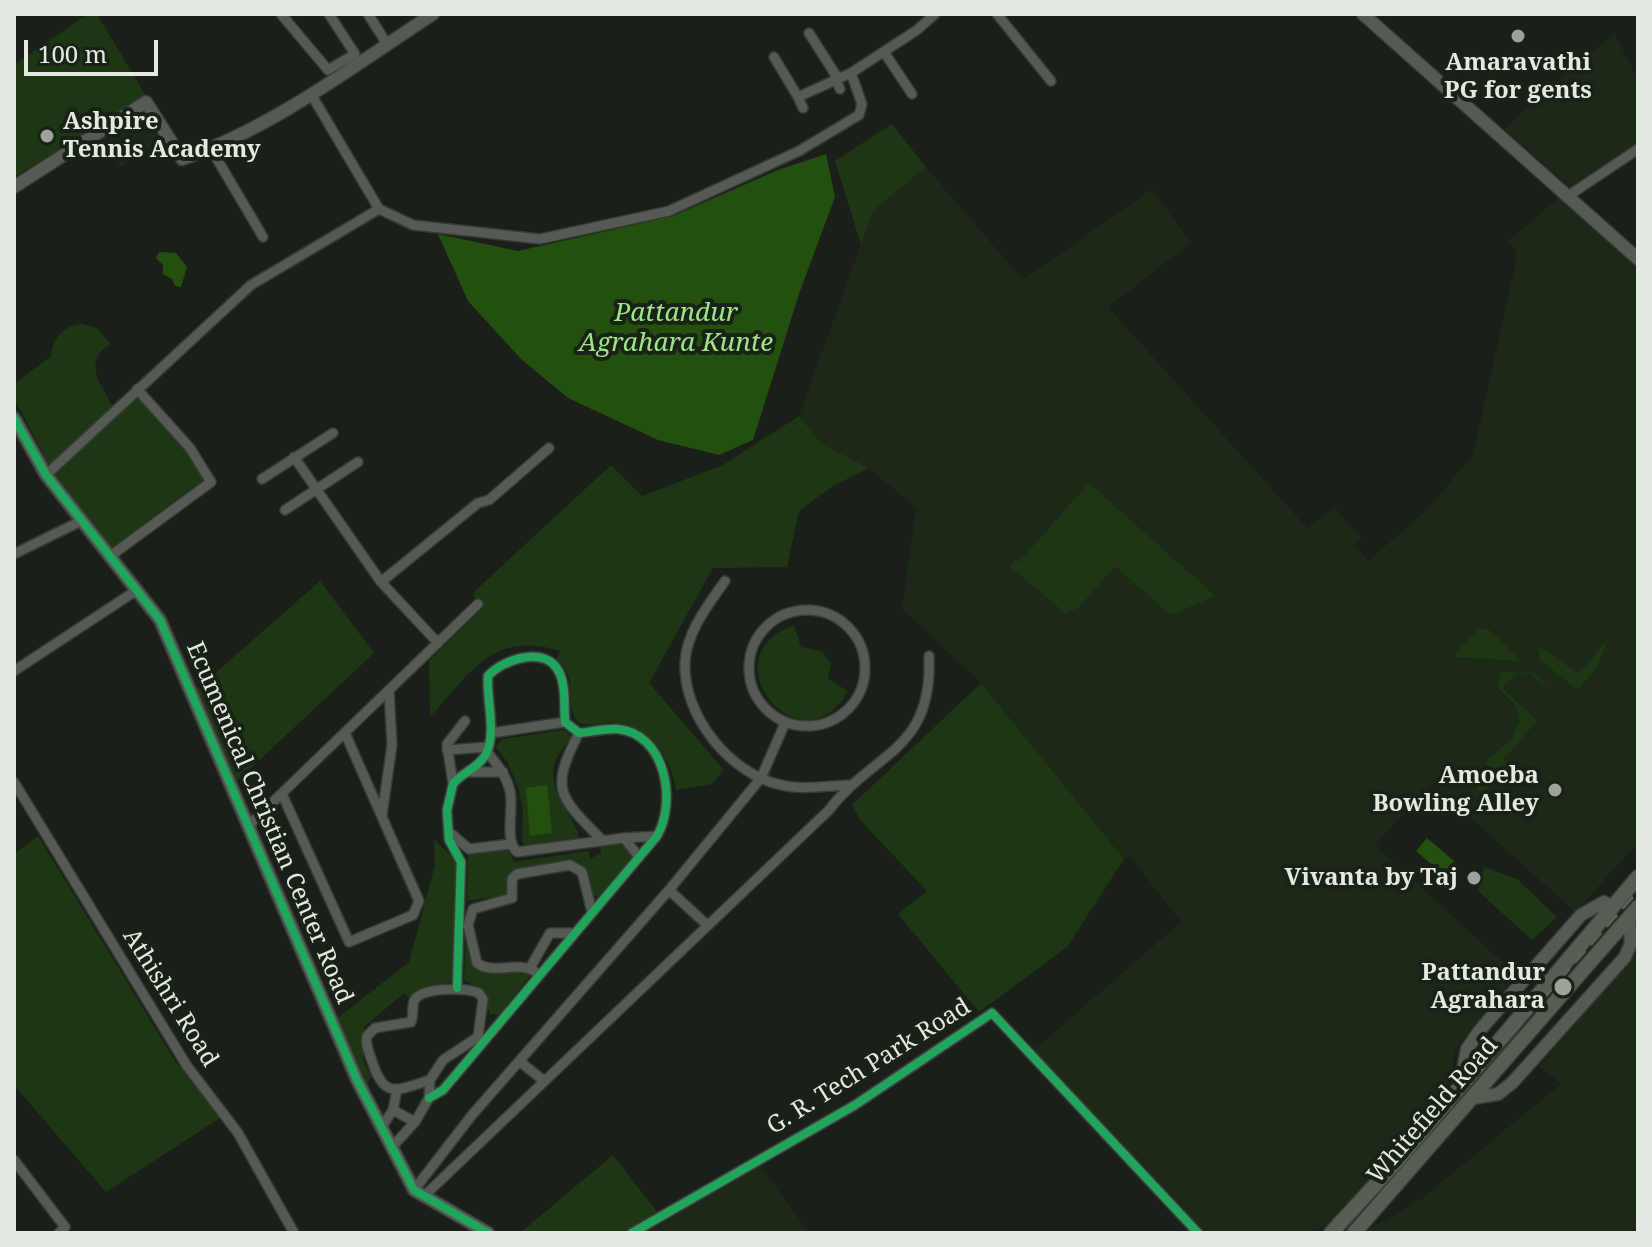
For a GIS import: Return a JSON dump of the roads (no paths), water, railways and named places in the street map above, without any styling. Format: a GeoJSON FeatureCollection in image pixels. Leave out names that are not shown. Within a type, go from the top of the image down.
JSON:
{"type":"FeatureCollection","features":[{"type":"Feature","properties":{"kind":"main road","name":"Whitefield Road"},"geometry":{"type":"LineString","coordinates":[[1331,1233],[1459,1089],[1638,877]]}},
{"type":"Feature","properties":{"kind":"main road","name":"Whitefield Road"},"geometry":{"type":"LineString","coordinates":[[1354,1233],[1634,912]]}},
{"type":"Feature","properties":{"kind":"street"},"geometry":{"type":"LineString","coordinates":[[281,14],[328,70],[344,67],[433,14]]}},
{"type":"Feature","properties":{"kind":"street"},"geometry":{"type":"LineString","coordinates":[[14,187],[146,102],[182,159],[211,149],[311,94],[344,67],[355,54],[329,14]]}},
{"type":"Feature","properties":{"kind":"street"},"geometry":{"type":"LineString","coordinates":[[368,14],[387,44]]}},
{"type":"Feature","properties":{"kind":"street"},"geometry":{"type":"LineString","coordinates":[[798,97],[836,77],[851,73],[935,14]]}},
{"type":"Feature","properties":{"kind":"street"},"geometry":{"type":"LineString","coordinates":[[997,14],[1051,81]]}},
{"type":"Feature","properties":{"kind":"street"},"geometry":{"type":"LineString","coordinates":[[1363,14],[1638,259]]}},
{"type":"Feature","properties":{"kind":"street"},"geometry":{"type":"LineString","coordinates":[[809,33],[840,89]]}},
{"type":"Feature","properties":{"kind":"street"},"geometry":{"type":"LineString","coordinates":[[884,52],[912,94]]}},
{"type":"Feature","properties":{"kind":"street"},"geometry":{"type":"LineString","coordinates":[[774,57],[803,108]]}},
{"type":"Feature","properties":{"kind":"street"},"geometry":{"type":"LineString","coordinates":[[311,94],[379,209],[413,225],[529,239],[669,211],[770,164],[859,115],[862,104],[851,73]]}},
{"type":"Feature","properties":{"kind":"street"},"geometry":{"type":"LineString","coordinates":[[211,149],[263,237]]}},
{"type":"Feature","properties":{"kind":"street"},"geometry":{"type":"LineString","coordinates":[[1568,196],[1638,149]]}},
{"type":"Feature","properties":{"kind":"street"},"geometry":{"type":"LineString","coordinates":[[46,475],[251,285],[379,209]]}},
{"type":"Feature","properties":{"kind":"street"},"geometry":{"type":"LineString","coordinates":[[109,557],[211,482],[190,448],[137,389]]}},
{"type":"Feature","properties":{"kind":"street","name":"Ecumenical Christian Center Road"},"geometry":{"type":"LineString","coordinates":[[14,418],[46,475],[160,620],[357,1080],[419,1193]]}},
{"type":"Feature","properties":{"kind":"street"},"geometry":{"type":"LineString","coordinates":[[262,479],[333,433]]}},
{"type":"Feature","properties":{"kind":"street"},"geometry":{"type":"LineString","coordinates":[[381,582],[478,503],[489,500],[549,448]]}},
{"type":"Feature","properties":{"kind":"street"},"geometry":{"type":"LineString","coordinates":[[294,457],[381,582],[438,643]]}},
{"type":"Feature","properties":{"kind":"street"},"geometry":{"type":"LineString","coordinates":[[285,510],[358,462]]}},
{"type":"Feature","properties":{"kind":"street"},"geometry":{"type":"LineString","coordinates":[[14,554],[81,521]]}},
{"type":"Feature","properties":{"kind":"street"},"geometry":{"type":"LineString","coordinates":[[725,581],[691,637],[685,662],[687,688],[702,724],[714,741],[744,769],[761,778],[796,788],[848,785]]}},
{"type":"Feature","properties":{"kind":"street"},"geometry":{"type":"LineString","coordinates":[[14,671],[137,590]]}},
{"type":"Feature","properties":{"kind":"street"},"geometry":{"type":"LineString","coordinates":[[249,825],[478,604]]}},
{"type":"Feature","properties":{"kind":"street"},"geometry":{"type":"LineString","coordinates":[[790,612],[825,612],[842,621],[855,634],[864,651],[866,670],[863,688],[853,705],[840,718],[822,725],[803,727],[785,723],[758,700],[749,666],[752,649],[761,633],[790,612]]}},
{"type":"Feature","properties":{"kind":"street"},"geometry":{"type":"LineString","coordinates":[[419,1193],[828,811],[848,785],[892,756],[911,734],[929,689],[929,656]]}},
{"type":"Feature","properties":{"kind":"street"},"geometry":{"type":"LineString","coordinates":[[429,1098],[443,1090],[533,970],[573,933],[657,836],[668,809],[656,756],[633,734],[618,729],[579,733],[565,722],[558,668],[544,660],[513,659],[496,666],[488,676],[491,733],[487,750],[470,772],[453,784]]}},
{"type":"Feature","properties":{"kind":"street"},"geometry":{"type":"LineString","coordinates":[[381,816],[392,745],[389,691]]}},
{"type":"Feature","properties":{"kind":"street"},"geometry":{"type":"LineString","coordinates":[[457,988],[461,862],[449,840],[447,810],[453,784],[447,750],[449,738],[465,721]]}},
{"type":"Feature","properties":{"kind":"street"},"geometry":{"type":"LineString","coordinates":[[491,733],[565,722]]}},
{"type":"Feature","properties":{"kind":"street"},"geometry":{"type":"LineString","coordinates":[[419,1193],[519,1061],[669,890],[761,778],[785,723]]}},
{"type":"Feature","properties":{"kind":"street"},"geometry":{"type":"LineString","coordinates":[[282,794],[349,942],[413,915],[418,907],[345,733]]}},
{"type":"Feature","properties":{"kind":"street"},"geometry":{"type":"LineString","coordinates":[[579,733],[561,768],[561,790],[574,811],[601,839]]}},
{"type":"Feature","properties":{"kind":"street"},"geometry":{"type":"LineString","coordinates":[[447,750],[487,750]]}},
{"type":"Feature","properties":{"kind":"street"},"geometry":{"type":"LineString","coordinates":[[487,750],[503,772],[511,793],[511,844],[514,850],[523,853],[601,839],[657,836]]}},
{"type":"Feature","properties":{"kind":"street"},"geometry":{"type":"LineString","coordinates":[[470,772],[503,772]]}},
{"type":"Feature","properties":{"kind":"street","name":"Athishri Road"},"geometry":{"type":"LineString","coordinates":[[14,782],[187,1066],[238,1133],[294,1233]]}},
{"type":"Feature","properties":{"kind":"street"},"geometry":{"type":"LineString","coordinates":[[448,831],[469,849],[511,844]]}},
{"type":"Feature","properties":{"kind":"street"},"geometry":{"type":"LineString","coordinates":[[624,838],[639,857]]}},
{"type":"Feature","properties":{"kind":"street"},"geometry":{"type":"LineString","coordinates":[[459,909],[473,909],[512,898],[512,879],[517,874],[570,865],[582,872],[592,912]]}},
{"type":"Feature","properties":{"kind":"street"},"geometry":{"type":"LineString","coordinates":[[669,890],[707,925]]}},
{"type":"Feature","properties":{"kind":"street","name":"Whitefield Road"},"geometry":{"type":"LineString","coordinates":[[1459,1089],[1467,1049],[1508,996],[1581,915],[1604,902],[1612,907]]}},
{"type":"Feature","properties":{"kind":"street"},"geometry":{"type":"LineString","coordinates":[[473,909],[468,925],[477,963],[487,968],[533,970]]}},
{"type":"Feature","properties":{"kind":"street"},"geometry":{"type":"LineString","coordinates":[[1474,1098],[1498,1094],[1512,1083],[1625,957],[1631,943],[1634,912]]}},
{"type":"Feature","properties":{"kind":"street"},"geometry":{"type":"LineString","coordinates":[[533,970],[550,933],[573,933]]}},
{"type":"Feature","properties":{"kind":"street"},"geometry":{"type":"LineString","coordinates":[[392,1147],[415,1122],[429,1098],[430,1080],[443,1060],[476,1040],[480,1033],[482,996],[457,988],[416,998],[411,1022],[375,1028],[367,1036],[377,1078],[386,1087],[397,1090],[430,1080]]}},
{"type":"Feature","properties":{"kind":"street","name":"G. R. Tech Park Road"},"geometry":{"type":"LineString","coordinates":[[632,1233],[855,1105],[992,1013],[1198,1233]]}},
{"type":"Feature","properties":{"kind":"street"},"geometry":{"type":"LineString","coordinates":[[519,1061],[543,1080]]}},
{"type":"Feature","properties":{"kind":"street"},"geometry":{"type":"LineString","coordinates":[[381,1128],[393,1110],[397,1090]]}},
{"type":"Feature","properties":{"kind":"street"},"geometry":{"type":"LineString","coordinates":[[393,1110],[415,1122]]}},
{"type":"Feature","properties":{"kind":"street"},"geometry":{"type":"LineString","coordinates":[[15,1164],[62,1230]]}},
{"type":"Feature","properties":{"kind":"street"},"geometry":{"type":"LineString","coordinates":[[419,1193],[488,1233]]}},
{"type":"Feature","properties":{"kind":"water","name":"Pattandur Agrahara Kunte"},"geometry":{"type":"Polygon","coordinates":[[[826,154],[835,197],[800,291],[753,440],[719,455],[658,440],[568,398],[521,359],[468,301],[438,234],[518,251],[673,216],[778,170],[826,154]]]}},
{"type":"Feature","properties":{"kind":"water"},"geometry":{"type":"Polygon","coordinates":[[[159,252],[176,253],[187,267],[181,287],[175,286],[172,279],[163,274],[163,265],[156,258],[159,252]]]}},
{"type":"Feature","properties":{"kind":"water"},"geometry":{"type":"Polygon","coordinates":[[[547,785],[552,833],[530,836],[526,788],[547,785]]]}},
{"type":"Feature","properties":{"kind":"water"},"geometry":{"type":"Polygon","coordinates":[[[1427,838],[1454,861],[1443,874],[1416,851],[1427,838]]]}},
{"type":"Feature","properties":{"kind":"railway"},"geometry":{"type":"LineString","coordinates":[[1337,1233],[1638,891]]}},
{"type":"Feature","properties":{"kind":"place","name":"Amaravathi PG for gents"},"geometry":{"type":"Point","coordinates":[1518,36]}},
{"type":"Feature","properties":{"kind":"place","name":"Ashpire Tennis Academy"},"geometry":{"type":"Point","coordinates":[47,136]}},
{"type":"Feature","properties":{"kind":"place","name":"Amoeba Bowling Alley"},"geometry":{"type":"Point","coordinates":[1555,790]}},
{"type":"Feature","properties":{"kind":"place","name":"Vivanta by Taj"},"geometry":{"type":"Point","coordinates":[1474,878]}},
{"type":"Feature","properties":{"kind":"place","name":"Pattandur Agrahara"},"geometry":{"type":"Point","coordinates":[1563,987]}}]}
